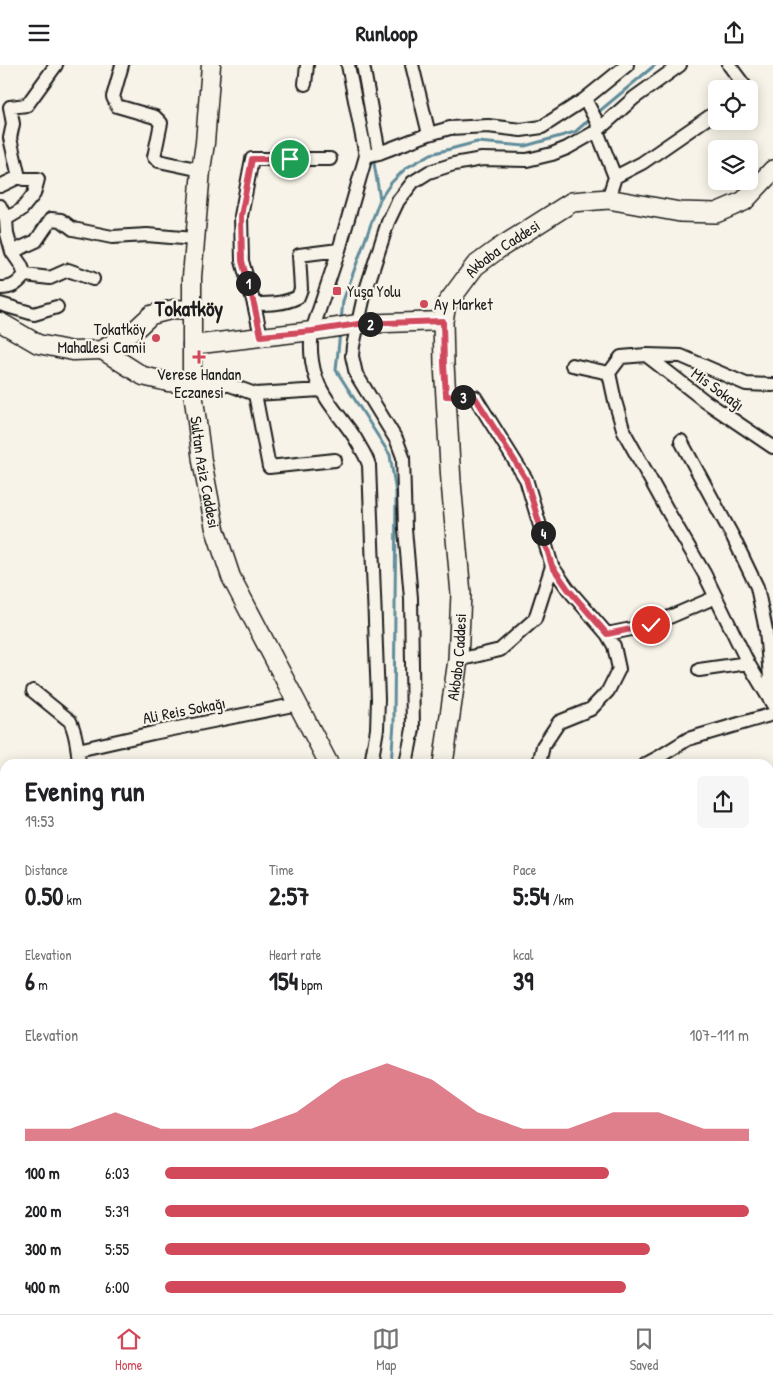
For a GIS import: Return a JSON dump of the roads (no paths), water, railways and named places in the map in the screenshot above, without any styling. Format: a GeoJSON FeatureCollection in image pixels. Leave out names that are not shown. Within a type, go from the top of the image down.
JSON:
{"type":"FeatureCollection","features":[{"type":"Feature","properties":{"kind":"main road","name":"Akbaba Caddesi"},"geometry":{"type":"LineString","coordinates":[[444,759],[458,660],[461,594],[451,482],[444,364],[443,321],[446,305],[475,266],[498,249],[572,202],[608,199],[680,212],[716,213],[744,201],[771,177]]}},
{"type":"Feature","properties":{"kind":"street"},"geometry":{"type":"LineString","coordinates":[[19,177],[10,138],[13,124],[10,107],[28,105],[56,65]]}},
{"type":"Feature","properties":{"kind":"street"},"geometry":{"type":"LineString","coordinates":[[122,65],[113,97],[116,105],[155,117],[161,123],[154,157],[159,161],[201,170]]}},
{"type":"Feature","properties":{"kind":"street","name":"Sultan Aziz Caddesi"},"geometry":{"type":"LineString","coordinates":[[210,65],[205,143],[194,239],[191,311],[192,384],[202,461],[215,529],[231,577],[325,759]]}},
{"type":"Feature","properties":{"kind":"street"},"geometry":{"type":"LineString","coordinates":[[305,84],[306,65]]}},
{"type":"Feature","properties":{"kind":"street"},"geometry":{"type":"LineString","coordinates":[[348,65],[366,156],[339,250],[319,330],[310,341],[313,369],[321,390],[348,427],[367,458],[378,699],[377,729],[372,759]]}},
{"type":"Feature","properties":{"kind":"street"},"geometry":{"type":"LineString","coordinates":[[363,65],[379,153]]}},
{"type":"Feature","properties":{"kind":"street"},"geometry":{"type":"LineString","coordinates":[[412,65],[429,134]]}},
{"type":"Feature","properties":{"kind":"street"},"geometry":{"type":"LineString","coordinates":[[366,156],[450,128],[488,126],[521,130],[542,127],[586,102],[627,65]]}},
{"type":"Feature","properties":{"kind":"street"},"geometry":{"type":"LineString","coordinates":[[407,759],[413,729],[411,598],[405,529],[403,457],[398,441],[356,374],[352,356],[355,324],[388,222],[398,201],[414,182],[429,172],[463,162],[482,159],[527,159],[552,154],[567,148],[680,65]]}},
{"type":"Feature","properties":{"kind":"street"},"geometry":{"type":"LineString","coordinates":[[729,65],[740,80]]}},
{"type":"Feature","properties":{"kind":"street"},"geometry":{"type":"LineString","coordinates":[[586,102],[615,177],[608,199]]}},
{"type":"Feature","properties":{"kind":"street"},"geometry":{"type":"LineString","coordinates":[[615,177],[642,163],[708,118]]}},
{"type":"Feature","properties":{"kind":"street"},"geometry":{"type":"LineString","coordinates":[[261,336],[242,261],[241,216],[252,159],[330,159]]}},
{"type":"Feature","properties":{"kind":"street"},"geometry":{"type":"LineString","coordinates":[[0,186],[19,177],[38,179],[34,194],[21,210],[6,219]]}},
{"type":"Feature","properties":{"kind":"street"},"geometry":{"type":"LineString","coordinates":[[0,206],[6,219],[7,234],[12,252],[22,265],[25,275]]}},
{"type":"Feature","properties":{"kind":"street"},"geometry":{"type":"LineString","coordinates":[[12,252],[36,241],[51,219],[61,221],[74,229],[112,237],[147,235],[194,239]]}},
{"type":"Feature","properties":{"kind":"street"},"geometry":{"type":"LineString","coordinates":[[254,304],[282,303],[298,297],[301,289],[299,255],[339,250]]}},
{"type":"Feature","properties":{"kind":"street"},"geometry":{"type":"LineString","coordinates":[[25,275],[50,279],[68,270],[93,279]]}},
{"type":"Feature","properties":{"kind":"street"},"geometry":{"type":"LineString","coordinates":[[0,288],[9,288],[19,283],[25,275]]}},
{"type":"Feature","properties":{"kind":"street"},"geometry":{"type":"LineString","coordinates":[[0,304],[34,314],[57,307]]}},
{"type":"Feature","properties":{"kind":"street"},"geometry":{"type":"LineString","coordinates":[[0,322],[38,344],[72,351],[102,350],[137,329],[151,315],[174,309],[191,311]]}},
{"type":"Feature","properties":{"kind":"street"},"geometry":{"type":"LineString","coordinates":[[192,345],[355,324],[443,321]]}},
{"type":"Feature","properties":{"kind":"street"},"geometry":{"type":"LineString","coordinates":[[102,350],[144,376],[168,382],[230,385],[255,394],[321,390]]}},
{"type":"Feature","properties":{"kind":"street"},"geometry":{"type":"LineString","coordinates":[[773,385],[746,384],[682,356],[646,355],[621,357],[610,373],[615,401],[624,432],[704,573],[748,663],[773,708]]}},
{"type":"Feature","properties":{"kind":"street","name":"Mis Sokağı"},"geometry":{"type":"LineString","coordinates":[[646,355],[705,401],[773,447]]}},
{"type":"Feature","properties":{"kind":"street"},"geometry":{"type":"LineString","coordinates":[[572,365],[610,373]]}},
{"type":"Feature","properties":{"kind":"street"},"geometry":{"type":"LineString","coordinates":[[255,394],[269,467],[335,459]]}},
{"type":"Feature","properties":{"kind":"street"},"geometry":{"type":"LineString","coordinates":[[446,396],[475,397],[526,479],[552,566],[568,589],[607,634],[614,646],[619,669],[608,691],[591,709],[560,722],[543,746],[541,759]]}},
{"type":"Feature","properties":{"kind":"street"},"geometry":{"type":"LineString","coordinates":[[681,441],[757,587],[766,630],[773,708]]}},
{"type":"Feature","properties":{"kind":"street"},"geometry":{"type":"LineString","coordinates":[[458,660],[500,650],[535,619],[552,566]]}},
{"type":"Feature","properties":{"kind":"street"},"geometry":{"type":"LineString","coordinates":[[607,634],[651,625],[716,597]]}},
{"type":"Feature","properties":{"kind":"street"},"geometry":{"type":"LineString","coordinates":[[699,670],[748,663]]}},
{"type":"Feature","properties":{"kind":"street"},"geometry":{"type":"LineString","coordinates":[[33,691],[70,721],[73,727],[79,759]]}},
{"type":"Feature","properties":{"kind":"street","name":"Ali Reis Sokağı"},"geometry":{"type":"LineString","coordinates":[[78,750],[298,704]]}},
{"type":"Feature","properties":{"kind":"street"},"geometry":{"type":"LineString","coordinates":[[663,759],[688,739],[773,708]]}},
{"type":"Feature","properties":{"kind":"waterway"},"geometry":{"type":"LineString","coordinates":[[596,114],[655,65]]}},
{"type":"Feature","properties":{"kind":"waterway"},"geometry":{"type":"LineString","coordinates":[[380,199],[391,183],[406,168],[431,154],[477,142],[525,146],[575,132],[591,118]]}},
{"type":"Feature","properties":{"kind":"waterway"},"geometry":{"type":"LineString","coordinates":[[341,321],[343,301],[380,199],[373,157]]}},
{"type":"Feature","properties":{"kind":"waterway"},"geometry":{"type":"LineString","coordinates":[[340,332],[336,370],[390,455],[396,493],[394,723],[391,759]]}},
{"type":"Feature","properties":{"kind":"place","name":"Yuşa Yolu"},"geometry":{"type":"Point","coordinates":[337,291]}},
{"type":"Feature","properties":{"kind":"place","name":"Ay Market"},"geometry":{"type":"Point","coordinates":[424,304]}},
{"type":"Feature","properties":{"kind":"place","name":"Tokatköy Mahallesi Camii"},"geometry":{"type":"Point","coordinates":[156,338]}},
{"type":"Feature","properties":{"kind":"place","name":"Verese Handan Eczanesi"},"geometry":{"type":"Point","coordinates":[199,357]}},
{"type":"Feature","properties":{"kind":"district","name":"Tokatköy"},"geometry":{"type":"Point","coordinates":[189,308]}}]}
